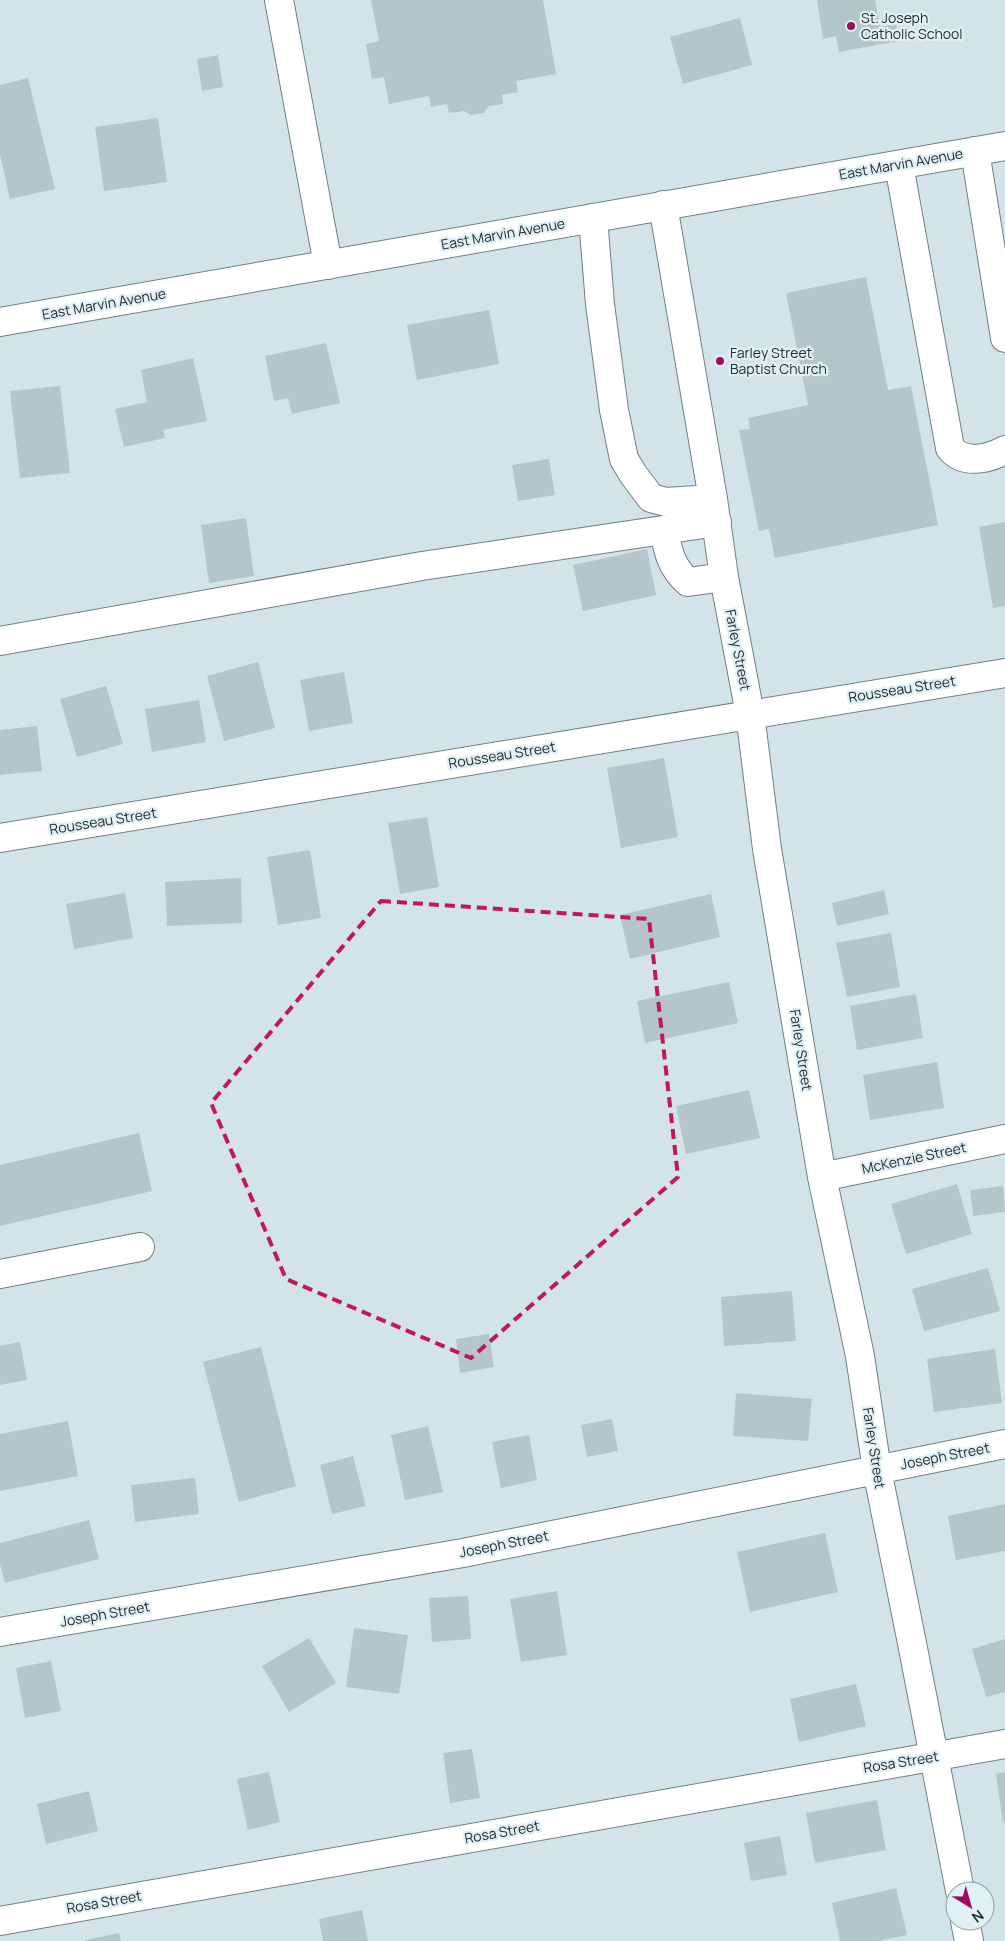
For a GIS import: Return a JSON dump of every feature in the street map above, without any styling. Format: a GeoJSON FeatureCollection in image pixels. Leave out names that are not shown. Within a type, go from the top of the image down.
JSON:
{"type":"FeatureCollection","features":[{"type":"Feature","properties":{"kind":"street"},"geometry":{"type":"LineString","coordinates":[[279,0],[328,266]]}},
{"type":"Feature","properties":{"kind":"street","name":"East Marvin Avenue"},"geometry":{"type":"LineString","coordinates":[[0,322],[1005,146]]}},
{"type":"Feature","properties":{"kind":"street"},"geometry":{"type":"LineString","coordinates":[[975,151],[1005,338]]}},
{"type":"Feature","properties":{"kind":"street"},"geometry":{"type":"LineString","coordinates":[[899,165],[950,448],[956,455],[966,459],[991,457],[1005,450]]}},
{"type":"Feature","properties":{"kind":"street","name":"Farley Street"},"geometry":{"type":"LineString","coordinates":[[663,205],[715,511],[724,577],[750,714],[769,859],[822,1177],[860,1356],[877,1470],[958,1881]]}},
{"type":"Feature","properties":{"kind":"street"},"geometry":{"type":"LineString","coordinates":[[593,218],[600,304],[614,410],[624,459],[651,498],[715,511]]}},
{"type":"Feature","properties":{"kind":"street"},"geometry":{"type":"LineString","coordinates":[[0,641],[422,566],[664,530],[715,511]]}},
{"type":"Feature","properties":{"kind":"street"},"geometry":{"type":"LineString","coordinates":[[664,530],[668,553],[677,572],[688,582],[724,577]]}},
{"type":"Feature","properties":{"kind":"street","name":"Rousseau Street"},"geometry":{"type":"LineString","coordinates":[[0,838],[1005,673]]}},
{"type":"Feature","properties":{"kind":"street","name":"McKenzie Street"},"geometry":{"type":"LineString","coordinates":[[822,1177],[1005,1139]]}},
{"type":"Feature","properties":{"kind":"street"},"geometry":{"type":"LineString","coordinates":[[0,1274],[140,1247]]}},
{"type":"Feature","properties":{"kind":"street","name":"Joseph Street"},"geometry":{"type":"LineString","coordinates":[[0,1632],[463,1553],[1005,1444]]}},
{"type":"Feature","properties":{"kind":"street","name":"Rosa Street"},"geometry":{"type":"LineString","coordinates":[[0,1922],[1005,1744]]}},
{"type":"Feature","properties":{"kind":"street"},"geometry":{"type":"LineString","coordinates":[[0,1922],[3,1941]]}},
{"type":"Feature","properties":{"kind":"highlighted area"},"geometry":{"type":"Polygon","coordinates":[[[381,901],[649,919],[678,1177],[471,1358],[286,1279],[211,1103],[381,901]]]}},
{"type":"Feature","properties":{"kind":"building"},"geometry":{"type":"Polygon","coordinates":[[[371,0],[543,0],[556,74],[516,81],[518,92],[502,95],[503,104],[489,106],[484,113],[471,115],[464,111],[449,113],[447,104],[431,107],[429,96],[389,104],[384,77],[372,79],[366,44],[379,41],[371,0]]]}},
{"type":"Feature","properties":{"kind":"building","name":"St. Joseph Catholic School"},"geometry":{"type":"Polygon","coordinates":[[[817,0],[875,0],[880,27],[896,24],[899,41],[839,52],[836,36],[823,39],[817,0]]]}},
{"type":"Feature","properties":{"kind":"building"},"geometry":{"type":"Polygon","coordinates":[[[740,18],[752,65],[683,84],[670,37],[740,18]]]}},
{"type":"Feature","properties":{"kind":"building"},"geometry":{"type":"Polygon","coordinates":[[[218,55],[223,87],[202,91],[197,59],[218,55]]]}},
{"type":"Feature","properties":{"kind":"building"},"geometry":{"type":"Polygon","coordinates":[[[28,78],[55,189],[10,199],[0,155],[0,85],[28,78]]]}},
{"type":"Feature","properties":{"kind":"building"},"geometry":{"type":"Polygon","coordinates":[[[158,118],[167,182],[104,191],[95,127],[158,118]]]}},
{"type":"Feature","properties":{"kind":"building"},"geometry":{"type":"Polygon","coordinates":[[[866,277],[888,390],[911,386],[938,525],[775,558],[769,529],[759,531],[739,430],[750,429],[748,418],[808,405],[786,293],[866,277]]]}},
{"type":"Feature","properties":{"kind":"building"},"geometry":{"type":"Polygon","coordinates":[[[489,310],[499,364],[417,380],[407,325],[489,310]]]}},
{"type":"Feature","properties":{"kind":"building"},"geometry":{"type":"Polygon","coordinates":[[[326,343],[340,403],[292,414],[288,398],[274,401],[265,356],[326,343]]]}},
{"type":"Feature","properties":{"kind":"building"},"geometry":{"type":"Polygon","coordinates":[[[193,358],[207,421],[163,430],[165,438],[124,447],[115,409],[147,402],[141,370],[193,358]]]}},
{"type":"Feature","properties":{"kind":"building"},"geometry":{"type":"Polygon","coordinates":[[[60,386],[70,473],[20,478],[10,391],[60,386]]]}},
{"type":"Feature","properties":{"kind":"building"},"geometry":{"type":"Polygon","coordinates":[[[549,459],[555,495],[518,501],[512,465],[549,459]]]}},
{"type":"Feature","properties":{"kind":"building"},"geometry":{"type":"Polygon","coordinates":[[[246,518],[254,576],[209,583],[201,525],[246,518]]]}},
{"type":"Feature","properties":{"kind":"building"},"geometry":{"type":"Polygon","coordinates":[[[1005,522],[1005,606],[993,608],[979,527],[1005,522]]]}},
{"type":"Feature","properties":{"kind":"building"},"geometry":{"type":"Polygon","coordinates":[[[647,549],[656,595],[583,611],[573,565],[647,549]]]}},
{"type":"Feature","properties":{"kind":"building"},"geometry":{"type":"Polygon","coordinates":[[[258,662],[275,728],[224,741],[207,676],[258,662]]]}},
{"type":"Feature","properties":{"kind":"building"},"geometry":{"type":"Polygon","coordinates":[[[344,672],[353,723],[309,731],[300,680],[344,672]]]}},
{"type":"Feature","properties":{"kind":"building"},"geometry":{"type":"Polygon","coordinates":[[[106,686],[123,744],[77,757],[60,699],[106,686]]]}},
{"type":"Feature","properties":{"kind":"building"},"geometry":{"type":"Polygon","coordinates":[[[199,700],[206,742],[152,752],[145,709],[199,700]]]}},
{"type":"Feature","properties":{"kind":"building"},"geometry":{"type":"Polygon","coordinates":[[[37,726],[42,771],[0,775],[0,730],[37,726]]]}},
{"type":"Feature","properties":{"kind":"building"},"geometry":{"type":"Polygon","coordinates":[[[664,758],[678,837],[621,848],[607,768],[664,758]]]}},
{"type":"Feature","properties":{"kind":"building"},"geometry":{"type":"Polygon","coordinates":[[[427,817],[439,887],[400,894],[388,823],[427,817]]]}},
{"type":"Feature","properties":{"kind":"building"},"geometry":{"type":"Polygon","coordinates":[[[310,850],[321,918],[278,925],[267,857],[310,850]]]}},
{"type":"Feature","properties":{"kind":"building"},"geometry":{"type":"Polygon","coordinates":[[[241,878],[242,923],[167,926],[165,882],[241,878]]]}},
{"type":"Feature","properties":{"kind":"building"},"geometry":{"type":"Polygon","coordinates":[[[884,890],[889,914],[837,926],[832,903],[884,890]]]}},
{"type":"Feature","properties":{"kind":"building"},"geometry":{"type":"Polygon","coordinates":[[[125,893],[133,938],[74,949],[66,904],[125,893]]]}},
{"type":"Feature","properties":{"kind":"building"},"geometry":{"type":"Polygon","coordinates":[[[711,894],[720,937],[630,959],[620,915],[711,894]]]}},
{"type":"Feature","properties":{"kind":"building"},"geometry":{"type":"Polygon","coordinates":[[[891,933],[900,987],[847,997],[836,943],[891,933]]]}},
{"type":"Feature","properties":{"kind":"building"},"geometry":{"type":"Polygon","coordinates":[[[729,982],[738,1023],[645,1043],[637,1001],[729,982]]]}},
{"type":"Feature","properties":{"kind":"building"},"geometry":{"type":"Polygon","coordinates":[[[916,994],[923,1038],[857,1050],[850,1006],[916,994]]]}},
{"type":"Feature","properties":{"kind":"building"},"geometry":{"type":"Polygon","coordinates":[[[937,1062],[944,1108],[870,1120],[863,1075],[937,1062]]]}},
{"type":"Feature","properties":{"kind":"building"},"geometry":{"type":"Polygon","coordinates":[[[749,1090],[760,1138],[686,1154],[676,1106],[749,1090]]]}},
{"type":"Feature","properties":{"kind":"building"},"geometry":{"type":"Polygon","coordinates":[[[139,1133],[152,1191],[0,1226],[0,1165],[139,1133]]]}},
{"type":"Feature","properties":{"kind":"building"},"geometry":{"type":"Polygon","coordinates":[[[957,1184],[972,1234],[906,1254],[891,1204],[957,1184]]]}},
{"type":"Feature","properties":{"kind":"building"},"geometry":{"type":"Polygon","coordinates":[[[1003,1186],[1005,1212],[973,1216],[970,1190],[1003,1186]]]}},
{"type":"Feature","properties":{"kind":"building"},"geometry":{"type":"Polygon","coordinates":[[[988,1268],[1000,1311],[924,1331],[912,1289],[988,1268]]]}},
{"type":"Feature","properties":{"kind":"building"},"geometry":{"type":"Polygon","coordinates":[[[792,1291],[796,1341],[724,1346],[721,1297],[792,1291]]]}},
{"type":"Feature","properties":{"kind":"building"},"geometry":{"type":"Polygon","coordinates":[[[489,1334],[494,1367],[460,1373],[456,1339],[489,1334]]]}},
{"type":"Feature","properties":{"kind":"building"},"geometry":{"type":"Polygon","coordinates":[[[20,1342],[27,1380],[0,1385],[0,1346],[20,1342]]]}},
{"type":"Feature","properties":{"kind":"building"},"geometry":{"type":"Polygon","coordinates":[[[261,1347],[296,1486],[239,1502],[203,1362],[261,1347]]]}},
{"type":"Feature","properties":{"kind":"building"},"geometry":{"type":"Polygon","coordinates":[[[995,1349],[1002,1403],[934,1412],[927,1359],[995,1349]]]}},
{"type":"Feature","properties":{"kind":"building"},"geometry":{"type":"Polygon","coordinates":[[[736,1393],[812,1399],[808,1441],[733,1436],[736,1393]]]}},
{"type":"Feature","properties":{"kind":"building"},"geometry":{"type":"Polygon","coordinates":[[[612,1419],[618,1451],[587,1457],[581,1425],[612,1419]]]}},
{"type":"Feature","properties":{"kind":"building"},"geometry":{"type":"Polygon","coordinates":[[[68,1421],[78,1476],[0,1491],[0,1434],[68,1421]]]}},
{"type":"Feature","properties":{"kind":"building"},"geometry":{"type":"Polygon","coordinates":[[[428,1426],[443,1492],[405,1500],[391,1435],[428,1426]]]}},
{"type":"Feature","properties":{"kind":"building"},"geometry":{"type":"Polygon","coordinates":[[[529,1435],[537,1480],[501,1488],[492,1442],[529,1435]]]}},
{"type":"Feature","properties":{"kind":"building"},"geometry":{"type":"Polygon","coordinates":[[[353,1456],[366,1506],[332,1514],[320,1465],[353,1456]]]}},
{"type":"Feature","properties":{"kind":"building"},"geometry":{"type":"Polygon","coordinates":[[[195,1478],[199,1514],[135,1522],[131,1485],[195,1478]]]}},
{"type":"Feature","properties":{"kind":"building"},"geometry":{"type":"Polygon","coordinates":[[[1005,1504],[1005,1551],[956,1560],[948,1516],[1005,1504]]]}},
{"type":"Feature","properties":{"kind":"building"},"geometry":{"type":"Polygon","coordinates":[[[89,1520],[99,1559],[5,1583],[0,1564],[0,1543],[89,1520]]]}},
{"type":"Feature","properties":{"kind":"building"},"geometry":{"type":"Polygon","coordinates":[[[825,1533],[838,1592],[750,1612],[737,1552],[825,1533]]]}},
{"type":"Feature","properties":{"kind":"building"},"geometry":{"type":"Polygon","coordinates":[[[557,1591],[567,1655],[521,1662],[510,1599],[557,1591]]]}},
{"type":"Feature","properties":{"kind":"building"},"geometry":{"type":"Polygon","coordinates":[[[468,1596],[471,1639],[432,1642],[429,1598],[468,1596]]]}},
{"type":"Feature","properties":{"kind":"building"},"geometry":{"type":"Polygon","coordinates":[[[354,1628],[408,1635],[399,1694],[346,1687],[354,1628]]]}},
{"type":"Feature","properties":{"kind":"building"},"geometry":{"type":"Polygon","coordinates":[[[309,1638],[336,1683],[289,1712],[262,1666],[309,1638]]]}},
{"type":"Feature","properties":{"kind":"building"},"geometry":{"type":"Polygon","coordinates":[[[1005,1639],[1005,1692],[986,1697],[972,1649],[1005,1639]]]}},
{"type":"Feature","properties":{"kind":"building"},"geometry":{"type":"Polygon","coordinates":[[[51,1661],[61,1711],[25,1718],[16,1668],[51,1661]]]}},
{"type":"Feature","properties":{"kind":"building"},"geometry":{"type":"Polygon","coordinates":[[[856,1684],[866,1726],[799,1742],[790,1699],[856,1684]]]}},
{"type":"Feature","properties":{"kind":"building"},"geometry":{"type":"Polygon","coordinates":[[[472,1749],[480,1798],[450,1803],[443,1753],[472,1749]]]}},
{"type":"Feature","properties":{"kind":"building"},"geometry":{"type":"Polygon","coordinates":[[[269,1772],[280,1822],[248,1830],[237,1779],[269,1772]]]}},
{"type":"Feature","properties":{"kind":"building"},"geometry":{"type":"Polygon","coordinates":[[[1005,1772],[1005,1822],[1003,1823],[996,1774],[1005,1772]]]}},
{"type":"Feature","properties":{"kind":"building"},"geometry":{"type":"Polygon","coordinates":[[[89,1791],[98,1831],[46,1844],[37,1804],[89,1791]]]}},
{"type":"Feature","properties":{"kind":"building"},"geometry":{"type":"Polygon","coordinates":[[[877,1800],[886,1850],[815,1863],[806,1813],[877,1800]]]}},
{"type":"Feature","properties":{"kind":"building"},"geometry":{"type":"Polygon","coordinates":[[[780,1836],[787,1875],[751,1881],[744,1843],[780,1836]]]}},
{"type":"Feature","properties":{"kind":"building"},"geometry":{"type":"Polygon","coordinates":[[[896,1888],[907,1935],[879,1941],[840,1941],[832,1903],[896,1888]]]}},
{"type":"Feature","properties":{"kind":"building"},"geometry":{"type":"Polygon","coordinates":[[[362,1910],[368,1941],[323,1941],[319,1919],[362,1910]]]}},
{"type":"Feature","properties":{"kind":"building"},"geometry":{"type":"Polygon","coordinates":[[[119,1933],[121,1941],[85,1941],[85,1940],[119,1933]]]}},
{"type":"Feature","properties":{"kind":"place","name":"St. Joseph Catholic School"},"geometry":{"type":"Point","coordinates":[851,26]}},
{"type":"Feature","properties":{"kind":"place","name":"Farley Street Baptist Church"},"geometry":{"type":"Point","coordinates":[720,361]}}]}
